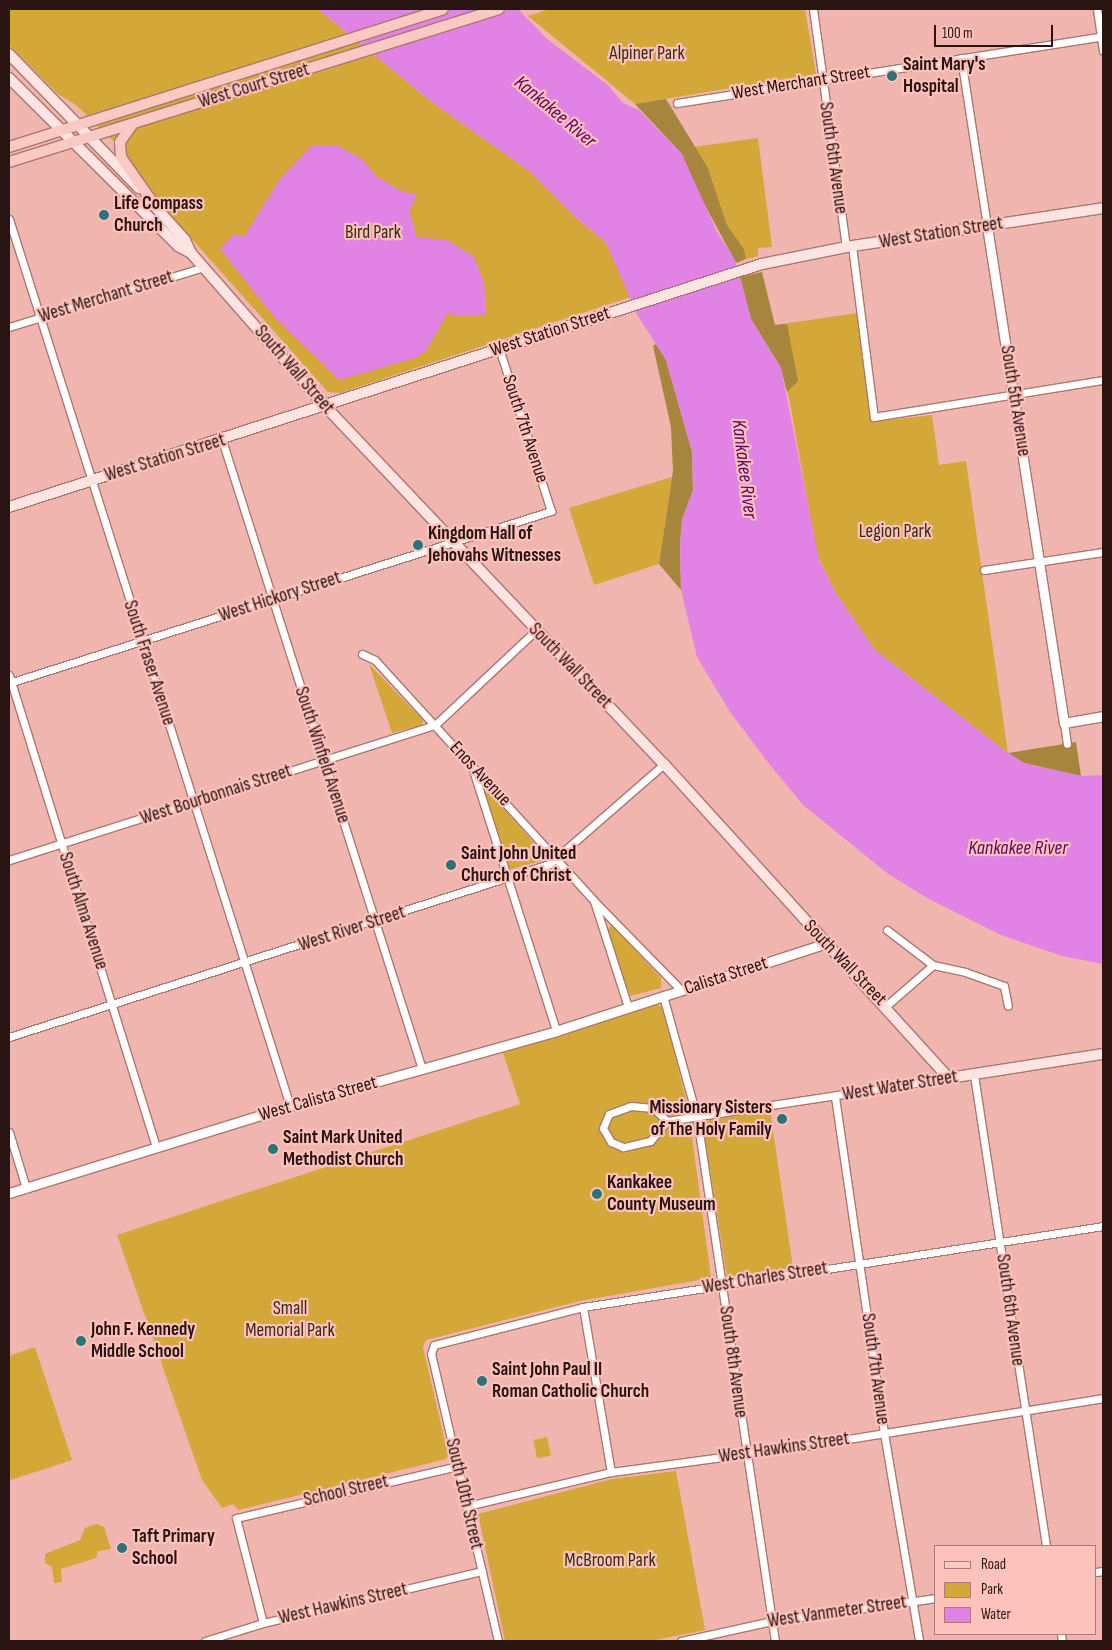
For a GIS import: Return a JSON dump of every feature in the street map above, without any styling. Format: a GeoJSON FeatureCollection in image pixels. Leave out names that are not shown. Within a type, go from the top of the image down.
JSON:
{"type":"FeatureCollection","features":[{"type":"Feature","properties":{"kind":"main road","name":"West Court Street"},"geometry":{"type":"LineString","coordinates":[[9,147],[77,123],[277,59],[443,9]]}},
{"type":"Feature","properties":{"kind":"main road","name":"West Court Street"},"geometry":{"type":"LineString","coordinates":[[9,162],[499,9]]}},
{"type":"Feature","properties":{"kind":"main road","name":"South Wall Street"},"geometry":{"type":"LineString","coordinates":[[9,54],[90,136],[155,206],[185,240],[191,253],[326,407],[535,631],[664,764],[824,944],[886,1006],[949,1078]]}},
{"type":"Feature","properties":{"kind":"main road","name":"South Wall Street"},"geometry":{"type":"LineString","coordinates":[[9,78],[178,246],[191,253]]}},
{"type":"Feature","properties":{"kind":"main road"},"geometry":{"type":"LineString","coordinates":[[136,122],[122,135],[119,150],[124,162],[155,206]]}},
{"type":"Feature","properties":{"kind":"main road","name":"West Station Street"},"geometry":{"type":"LineString","coordinates":[[9,507],[326,407],[499,348],[762,264],[849,247],[1103,208]]}},
{"type":"Feature","properties":{"kind":"main road","name":"West Water Street"},"geometry":{"type":"LineString","coordinates":[[949,1078],[1103,1054]]}},
{"type":"Feature","properties":{"kind":"street","name":"South 6th Avenue"},"geometry":{"type":"LineString","coordinates":[[813,9],[822,80],[874,417],[1014,394]]}},
{"type":"Feature","properties":{"kind":"street"},"geometry":{"type":"LineString","coordinates":[[1097,9],[1103,51]]}},
{"type":"Feature","properties":{"kind":"street","name":"West Merchant Street"},"geometry":{"type":"LineString","coordinates":[[677,103],[1102,36]]}},
{"type":"Feature","properties":{"kind":"street","name":"South 5th Avenue"},"geometry":{"type":"LineString","coordinates":[[961,58],[1041,562],[1067,744]]}},
{"type":"Feature","properties":{"kind":"street","name":"South Fraser Avenue"},"geometry":{"type":"LineString","coordinates":[[9,219],[290,1106]]}},
{"type":"Feature","properties":{"kind":"street","name":"West Merchant Street"},"geometry":{"type":"LineString","coordinates":[[9,328],[204,267]]}},
{"type":"Feature","properties":{"kind":"street","name":"South 7th Avenue"},"geometry":{"type":"LineString","coordinates":[[499,348],[550,511]]}},
{"type":"Feature","properties":{"kind":"street"},"geometry":{"type":"LineString","coordinates":[[1014,394],[1103,380]]}},
{"type":"Feature","properties":{"kind":"street","name":"South Winfield Avenue"},"geometry":{"type":"LineString","coordinates":[[222,440],[422,1069]]}},
{"type":"Feature","properties":{"kind":"street","name":"West Hickory Street"},"geometry":{"type":"LineString","coordinates":[[10,683],[550,511]]}},
{"type":"Feature","properties":{"kind":"street"},"geometry":{"type":"LineString","coordinates":[[984,570],[1103,552]]}},
{"type":"Feature","properties":{"kind":"street","name":"West Bourbonnais Street"},"geometry":{"type":"LineString","coordinates":[[9,860],[434,725],[535,631]]}},
{"type":"Feature","properties":{"kind":"street","name":"Enos Avenue"},"geometry":{"type":"LineString","coordinates":[[362,654],[375,660],[558,859],[594,901],[681,990]]}},
{"type":"Feature","properties":{"kind":"street","name":"South Alma Avenue"},"geometry":{"type":"LineString","coordinates":[[9,675],[156,1147]]}},
{"type":"Feature","properties":{"kind":"street"},"geometry":{"type":"LineString","coordinates":[[1064,723],[1103,716]]}},
{"type":"Feature","properties":{"kind":"street"},"geometry":{"type":"LineString","coordinates":[[471,764],[556,1030]]}},
{"type":"Feature","properties":{"kind":"street","name":"West River Street"},"geometry":{"type":"LineString","coordinates":[[9,1037],[508,879],[558,859],[664,764]]}},
{"type":"Feature","properties":{"kind":"street","name":"Enos Avenue"},"geometry":{"type":"LineString","coordinates":[[594,901],[628,1007]]}},
{"type":"Feature","properties":{"kind":"street"},"geometry":{"type":"LineString","coordinates":[[886,930],[934,965],[966,972],[1004,986],[1008,1006]]}},
{"type":"Feature","properties":{"kind":"street","name":"Calista Street"},"geometry":{"type":"LineString","coordinates":[[628,1007],[824,944]]}},
{"type":"Feature","properties":{"kind":"street"},"geometry":{"type":"LineString","coordinates":[[886,1006],[934,965]]}},
{"type":"Feature","properties":{"kind":"street","name":"South 8th Avenue"},"geometry":{"type":"LineString","coordinates":[[663,996],[697,1118],[775,1641]]}},
{"type":"Feature","properties":{"kind":"street","name":"West Calista Street"},"geometry":{"type":"LineString","coordinates":[[9,1193],[290,1106],[556,1030],[628,1007]]}},
{"type":"Feature","properties":{"kind":"street","name":"South 6th Avenue"},"geometry":{"type":"LineString","coordinates":[[974,1074],[1046,1545]]}},
{"type":"Feature","properties":{"kind":"street","name":"West Water Street"},"geometry":{"type":"LineString","coordinates":[[667,1120],[697,1118],[949,1078]]}},
{"type":"Feature","properties":{"kind":"street","name":"South 7th Avenue"},"geometry":{"type":"LineString","coordinates":[[835,1097],[884,1433],[919,1641]]}},
{"type":"Feature","properties":{"kind":"street"},"geometry":{"type":"LineString","coordinates":[[631,1106],[653,1108],[667,1120],[650,1141],[623,1147],[611,1142],[603,1128],[609,1114],[631,1106]]}},
{"type":"Feature","properties":{"kind":"street"},"geometry":{"type":"LineString","coordinates":[[9,1132],[26,1188]]}},
{"type":"Feature","properties":{"kind":"street","name":"West Charles Street"},"geometry":{"type":"LineString","coordinates":[[431,1347],[583,1307],[1103,1226]]}},
{"type":"Feature","properties":{"kind":"street"},"geometry":{"type":"LineString","coordinates":[[583,1307],[611,1472]]}},
{"type":"Feature","properties":{"kind":"street","name":"South 10th Street"},"geometry":{"type":"LineString","coordinates":[[431,1347],[498,1641]]}},
{"type":"Feature","properties":{"kind":"street","name":"West Hawkins Street"},"geometry":{"type":"LineString","coordinates":[[467,1506],[611,1472],[746,1454],[1103,1398]]}},
{"type":"Feature","properties":{"kind":"street","name":"School Street"},"geometry":{"type":"LineString","coordinates":[[263,1623],[236,1518],[457,1466]]}},
{"type":"Feature","properties":{"kind":"street","name":"West Hawkins Street"},"geometry":{"type":"LineString","coordinates":[[205,1641],[263,1623],[482,1571]]}},
{"type":"Feature","properties":{"kind":"street","name":"West Vanmeter Street"},"geometry":{"type":"LineString","coordinates":[[681,1641],[772,1621],[934,1598]]}},
{"type":"Feature","properties":{"kind":"green space","name":"Bird Park"},"geometry":{"type":"Polygon","coordinates":[[[9,9],[318,9],[433,103],[529,171],[574,216],[606,243],[631,297],[340,393],[328,392],[166,210],[130,165],[123,150],[76,105],[58,94],[9,45],[9,9]]]}},
{"type":"Feature","properties":{"kind":"green space","name":"Alpiner Park"},"geometry":{"type":"Polygon","coordinates":[[[549,9],[805,9],[816,74],[635,104],[528,16],[549,9]]]}},
{"type":"Feature","properties":{"kind":"green space"},"geometry":{"type":"Polygon","coordinates":[[[758,138],[772,247],[758,248],[758,256],[746,259],[744,249],[727,225],[708,168],[693,147],[758,138]]]}},
{"type":"Feature","properties":{"kind":"green space","name":"Legion Park"},"geometry":{"type":"Polygon","coordinates":[[[857,313],[872,422],[932,415],[939,465],[966,461],[1008,753],[875,650],[837,595],[817,555],[789,398],[769,326],[857,313]]]}},
{"type":"Feature","properties":{"kind":"green space"},"geometry":{"type":"Polygon","coordinates":[[[672,477],[659,564],[594,585],[569,508],[672,477]]]}},
{"type":"Feature","properties":{"kind":"green space"},"geometry":{"type":"Polygon","coordinates":[[[369,664],[423,720],[422,725],[392,733],[369,664]]]}},
{"type":"Feature","properties":{"kind":"green space"},"geometry":{"type":"Polygon","coordinates":[[[485,792],[490,793],[548,859],[508,870],[485,792]]]}},
{"type":"Feature","properties":{"kind":"green space"},"geometry":{"type":"Polygon","coordinates":[[[612,925],[661,978],[661,988],[630,996],[607,930],[612,925]]]}},
{"type":"Feature","properties":{"kind":"green space","name":"Small Memorial Park"},"geometry":{"type":"Polygon","coordinates":[[[656,1004],[663,1008],[688,1107],[711,1278],[580,1301],[426,1340],[423,1347],[448,1455],[446,1459],[239,1510],[233,1504],[222,1508],[202,1480],[117,1235],[520,1104],[503,1053],[656,1004]]]}},
{"type":"Feature","properties":{"kind":"green space"},"geometry":{"type":"Polygon","coordinates":[[[770,1110],[793,1268],[727,1277],[703,1125],[710,1119],[770,1110]]]}},
{"type":"Feature","properties":{"kind":"green space"},"geometry":{"type":"Polygon","coordinates":[[[35,1347],[72,1460],[11,1480],[9,1472],[9,1356],[35,1347]]]}},
{"type":"Feature","properties":{"kind":"green space"},"geometry":{"type":"Polygon","coordinates":[[[547,1437],[551,1456],[537,1458],[533,1440],[547,1437]]]}},
{"type":"Feature","properties":{"kind":"green space","name":"McBroom Park"},"geometry":{"type":"Polygon","coordinates":[[[676,1471],[705,1630],[651,1641],[505,1641],[478,1514],[612,1479],[676,1471]]]}},
{"type":"Feature","properties":{"kind":"green space"},"geometry":{"type":"Polygon","coordinates":[[[96,1524],[104,1527],[111,1549],[98,1551],[96,1558],[61,1569],[62,1582],[54,1583],[52,1567],[45,1563],[45,1554],[80,1540],[85,1528],[96,1524]]]}},
{"type":"Feature","properties":{"kind":"shaded area"},"geometry":{"type":"Polygon","coordinates":[[[666,99],[708,168],[727,225],[744,249],[746,259],[736,263],[693,183],[682,154],[635,104],[666,99]]]}},
{"type":"Feature","properties":{"kind":"shaded area"},"geometry":{"type":"Polygon","coordinates":[[[762,272],[775,325],[787,324],[798,381],[787,392],[781,368],[751,319],[740,277],[762,272]]]}},
{"type":"Feature","properties":{"kind":"shaded area"},"geometry":{"type":"Polygon","coordinates":[[[656,344],[666,360],[692,452],[693,490],[682,520],[680,544],[681,590],[659,564],[673,471],[671,427],[653,346],[656,344]]]}},
{"type":"Feature","properties":{"kind":"shaded area"},"geometry":{"type":"Polygon","coordinates":[[[1076,742],[1081,776],[1024,763],[1008,753],[1076,742]]]}},
{"type":"Feature","properties":{"kind":"water","name":"Kankakee River"},"geometry":{"type":"Polygon","coordinates":[[[318,9],[518,9],[547,39],[608,85],[623,103],[639,110],[682,154],[717,232],[735,260],[751,319],[781,368],[819,560],[837,595],[875,650],[1008,753],[1024,763],[1081,776],[1103,775],[1103,964],[1062,956],[1001,935],[927,898],[887,873],[803,805],[770,765],[730,712],[697,657],[681,590],[680,544],[682,520],[693,490],[692,452],[666,360],[638,316],[606,243],[574,216],[529,171],[433,103],[318,9]]]}},
{"type":"Feature","properties":{"kind":"water"},"geometry":{"type":"Polygon","coordinates":[[[336,145],[362,159],[377,177],[403,192],[417,194],[409,212],[417,237],[447,240],[473,256],[484,282],[486,314],[468,316],[447,314],[426,351],[415,358],[339,380],[275,318],[220,249],[232,236],[245,235],[279,180],[311,146],[336,145]]]}},
{"type":"Feature","properties":{"kind":"place","name":"Saint Mary's Hospital"},"geometry":{"type":"Point","coordinates":[892,76]}},
{"type":"Feature","properties":{"kind":"place","name":"Life Compass Church"},"geometry":{"type":"Point","coordinates":[104,215]}},
{"type":"Feature","properties":{"kind":"place","name":"Kingdom Hall of Jehovahs Witnesses"},"geometry":{"type":"Point","coordinates":[418,545]}},
{"type":"Feature","properties":{"kind":"place","name":"Saint John United Church of Christ"},"geometry":{"type":"Point","coordinates":[451,865]}},
{"type":"Feature","properties":{"kind":"place","name":"Missionary Sisters of The Holy Family"},"geometry":{"type":"Point","coordinates":[782,1119]}},
{"type":"Feature","properties":{"kind":"place","name":"Saint Mark United Methodist Church"},"geometry":{"type":"Point","coordinates":[273,1149]}},
{"type":"Feature","properties":{"kind":"place","name":"Kankakee County Museum"},"geometry":{"type":"Point","coordinates":[597,1194]}},
{"type":"Feature","properties":{"kind":"place","name":"John F. Kennedy Middle School"},"geometry":{"type":"Point","coordinates":[81,1341]}},
{"type":"Feature","properties":{"kind":"place","name":"Saint John Paul II Roman Catholic Church"},"geometry":{"type":"Point","coordinates":[482,1381]}},
{"type":"Feature","properties":{"kind":"place","name":"Taft Primary School"},"geometry":{"type":"Point","coordinates":[122,1548]}}]}
